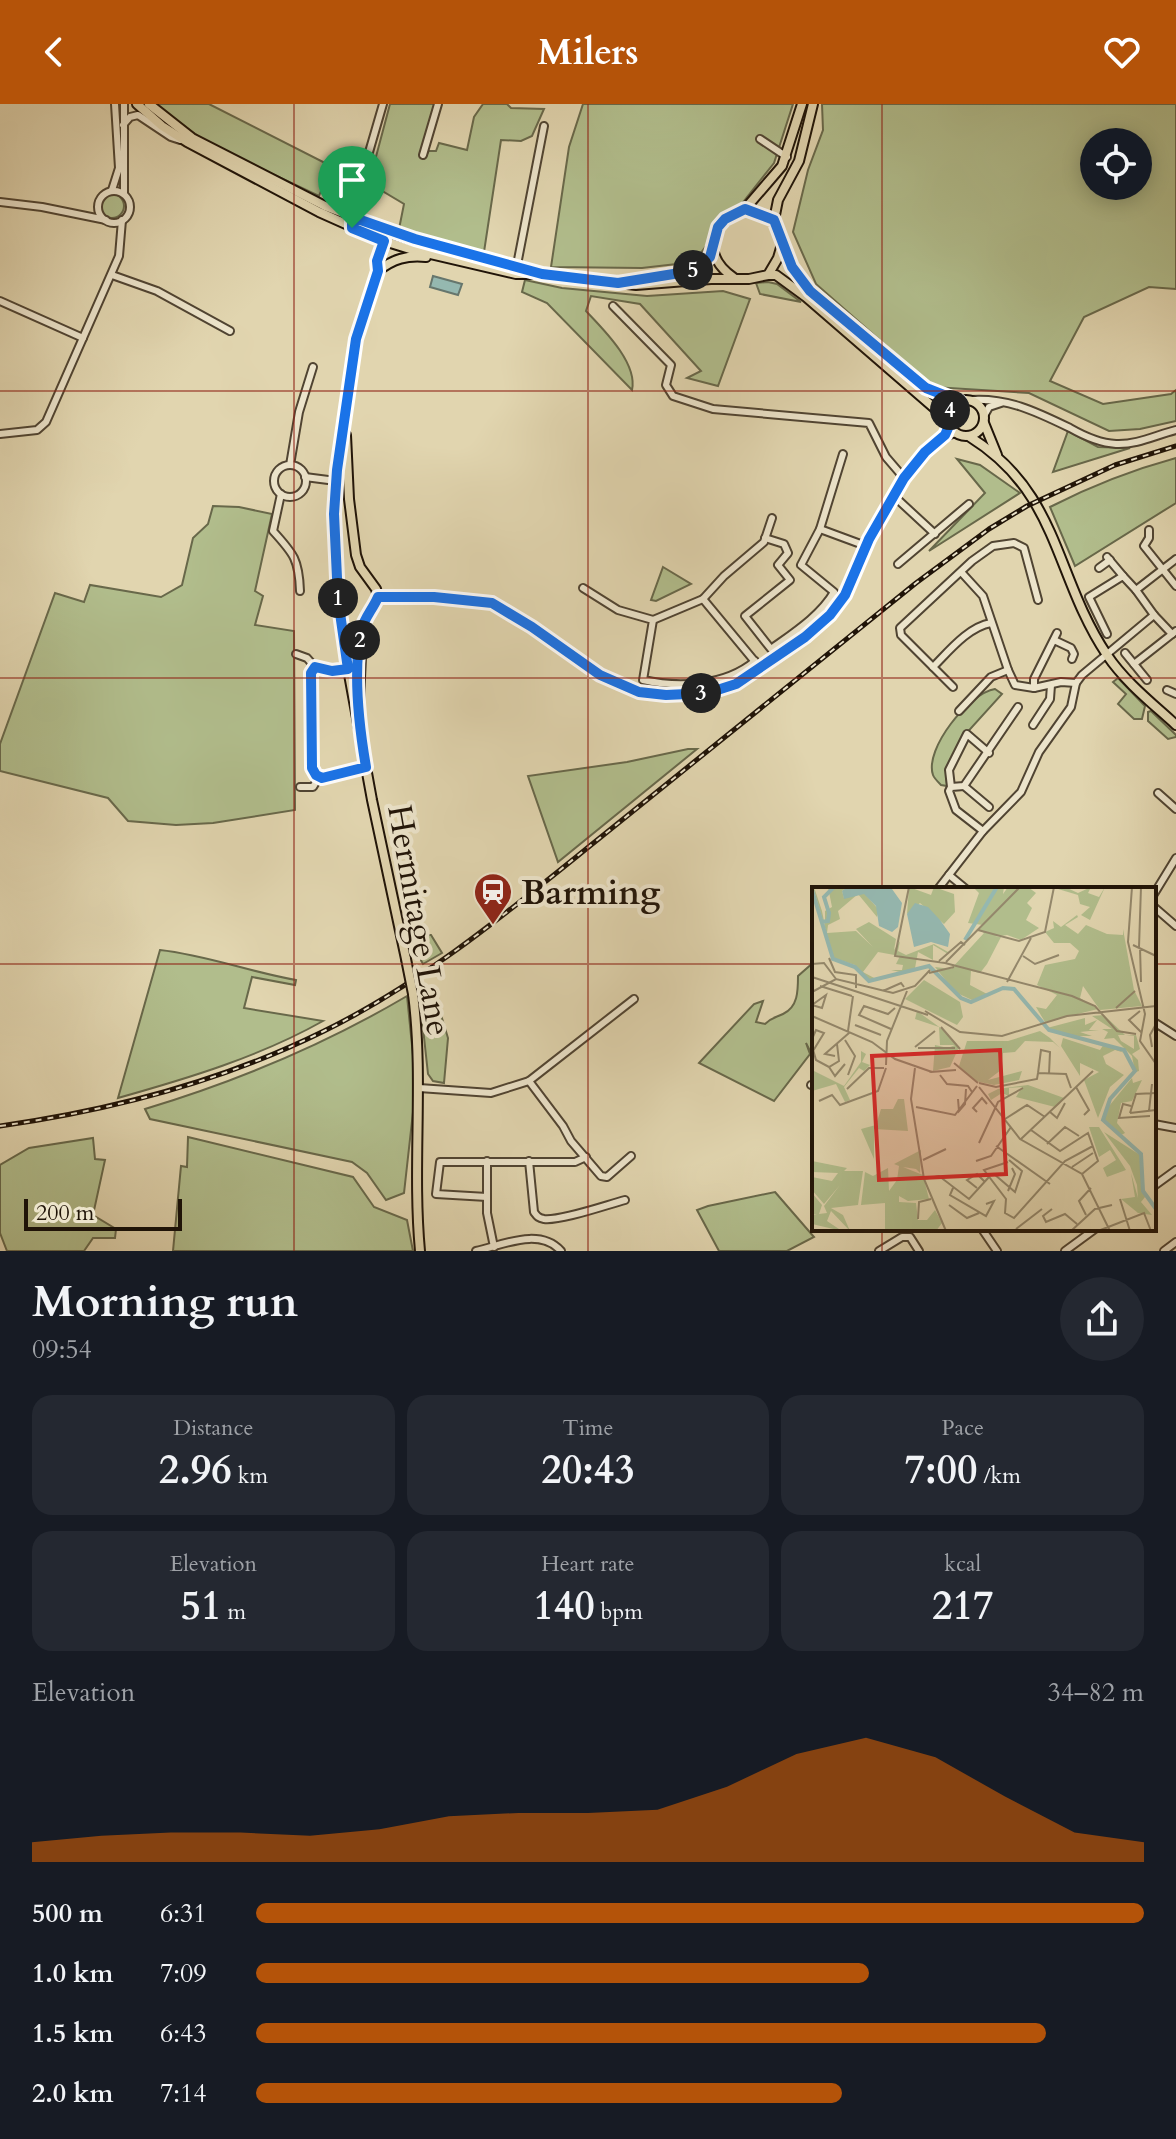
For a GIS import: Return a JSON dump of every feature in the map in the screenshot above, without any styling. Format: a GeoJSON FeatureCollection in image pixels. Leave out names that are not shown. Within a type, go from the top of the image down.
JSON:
{"type":"FeatureCollection","features":[{"type":"Feature","properties":{"kind":"main road"},"geometry":{"type":"LineString","coordinates":[[137,104],[187,142],[352,228],[388,242],[463,262]]}},
{"type":"Feature","properties":{"kind":"main road"},"geometry":{"type":"LineString","coordinates":[[149,104],[192,138],[352,217],[516,270]]}},
{"type":"Feature","properties":{"kind":"main road"},"geometry":{"type":"LineString","coordinates":[[618,283],[692,271],[708,260],[718,227],[725,219],[745,209],[768,186],[787,157],[802,104]]}},
{"type":"Feature","properties":{"kind":"main road"},"geometry":{"type":"LineString","coordinates":[[813,104],[799,161],[778,200],[774,220],[792,267],[810,291],[926,388],[959,401],[970,400],[980,406],[998,457]]}},
{"type":"Feature","properties":{"kind":"main road"},"geometry":{"type":"LineString","coordinates":[[745,209],[774,220]]}},
{"type":"Feature","properties":{"kind":"main road","name":"Hermitage Lane"},"geometry":{"type":"LineString","coordinates":[[392,232],[356,339],[344,414],[334,514],[338,599],[348,669],[413,994],[419,1088],[416,1209],[420,1251]]}},
{"type":"Feature","properties":{"kind":"main road"},"geometry":{"type":"LineString","coordinates":[[768,275],[783,241]]}},
{"type":"Feature","properties":{"kind":"main road"},"geometry":{"type":"LineString","coordinates":[[713,251],[723,270],[736,279]]}},
{"type":"Feature","properties":{"kind":"main road"},"geometry":{"type":"LineString","coordinates":[[381,268],[408,256],[636,285],[776,275],[806,297],[950,426],[1012,469],[1041,510],[1084,614],[1107,655],[1176,725]]}},
{"type":"Feature","properties":{"kind":"main road"},"geometry":{"type":"LineString","coordinates":[[950,426],[950,408],[959,401]]}},
{"type":"Feature","properties":{"kind":"main road"},"geometry":{"type":"LineString","coordinates":[[344,414],[356,555],[378,597],[362,629],[358,724]]}},
{"type":"Feature","properties":{"kind":"main road"},"geometry":{"type":"LineString","coordinates":[[970,437],[979,432],[984,419]]}},
{"type":"Feature","properties":{"kind":"street"},"geometry":{"type":"LineString","coordinates":[[82,216],[98,209],[103,195],[112,190],[119,168],[115,104]]}},
{"type":"Feature","properties":{"kind":"street"},"geometry":{"type":"LineString","coordinates":[[0,434],[37,430],[46,422],[112,275],[121,249],[122,220],[130,209],[124,194],[124,104]]}},
{"type":"Feature","properties":{"kind":"street"},"geometry":{"type":"LineString","coordinates":[[352,228],[352,217],[383,104]]}},
{"type":"Feature","properties":{"kind":"street"},"geometry":{"type":"LineString","coordinates":[[423,155],[438,104]]}},
{"type":"Feature","properties":{"kind":"street"},"geometry":{"type":"LineString","coordinates":[[123,125],[130,117],[138,115],[171,137],[187,142]]}},
{"type":"Feature","properties":{"kind":"street"},"geometry":{"type":"LineString","coordinates":[[516,270],[544,126]]}},
{"type":"Feature","properties":{"kind":"street"},"geometry":{"type":"LineString","coordinates":[[760,139],[787,157]]}},
{"type":"Feature","properties":{"kind":"street"},"geometry":{"type":"LineString","coordinates":[[112,190],[124,194]]}},
{"type":"Feature","properties":{"kind":"street"},"geometry":{"type":"LineString","coordinates":[[0,202],[108,221],[122,220]]}},
{"type":"Feature","properties":{"kind":"street"},"geometry":{"type":"LineString","coordinates":[[98,209],[120,234]]}},
{"type":"Feature","properties":{"kind":"street"},"geometry":{"type":"LineString","coordinates":[[112,275],[157,291],[230,331]]}},
{"type":"Feature","properties":{"kind":"street"},"geometry":{"type":"LineString","coordinates":[[0,301],[83,338]]}},
{"type":"Feature","properties":{"kind":"street"},"geometry":{"type":"LineString","coordinates":[[613,306],[671,365],[666,385],[673,396],[725,411],[869,423],[886,457],[904,478]]}},
{"type":"Feature","properties":{"kind":"street"},"geometry":{"type":"LineString","coordinates":[[290,465],[299,412],[313,367]]}},
{"type":"Feature","properties":{"kind":"street"},"geometry":{"type":"LineString","coordinates":[[970,400],[1012,403],[1102,442],[1135,442],[1176,430]]}},
{"type":"Feature","properties":{"kind":"street"},"geometry":{"type":"LineString","coordinates":[[984,419],[992,404],[1012,403]]}},
{"type":"Feature","properties":{"kind":"street"},"geometry":{"type":"LineString","coordinates":[[378,597],[434,597],[492,603],[600,675],[639,692],[666,695],[708,693],[736,684],[761,669],[830,615],[845,595],[868,542],[904,478],[925,452],[943,438],[950,426]]}},
{"type":"Feature","properties":{"kind":"street"},"geometry":{"type":"LineString","coordinates":[[802,566],[834,592],[800,627],[771,649],[745,616],[790,580],[802,566],[820,529],[843,454]]}},
{"type":"Feature","properties":{"kind":"street"},"geometry":{"type":"LineString","coordinates":[[290,465],[299,469],[305,477],[305,486],[299,494],[290,497],[281,494],[275,486],[274,476],[281,468],[290,465]]}},
{"type":"Feature","properties":{"kind":"street"},"geometry":{"type":"LineString","coordinates":[[305,477],[336,481]]}},
{"type":"Feature","properties":{"kind":"street"},"geometry":{"type":"LineString","coordinates":[[281,494],[273,531],[299,565],[300,591]]}},
{"type":"Feature","properties":{"kind":"street"},"geometry":{"type":"LineString","coordinates":[[895,497],[935,534]]}},
{"type":"Feature","properties":{"kind":"street"},"geometry":{"type":"LineString","coordinates":[[898,564],[969,504]]}},
{"type":"Feature","properties":{"kind":"street"},"geometry":{"type":"LineString","coordinates":[[583,588],[618,610],[653,620],[703,599],[765,538],[772,518]]}},
{"type":"Feature","properties":{"kind":"street"},"geometry":{"type":"LineString","coordinates":[[820,529],[868,542]]}},
{"type":"Feature","properties":{"kind":"street"},"geometry":{"type":"LineString","coordinates":[[1149,530],[1144,546],[1176,586]]}},
{"type":"Feature","properties":{"kind":"street"},"geometry":{"type":"LineString","coordinates":[[765,538],[784,544],[788,553],[778,565],[790,580]]}},
{"type":"Feature","properties":{"kind":"street"},"geometry":{"type":"LineString","coordinates":[[953,687],[899,631],[993,546],[1005,543],[1019,544],[1024,548],[1038,600]]}},
{"type":"Feature","properties":{"kind":"street"},"geometry":{"type":"LineString","coordinates":[[1099,568],[1108,559],[1154,615],[1174,633],[1134,664]]}},
{"type":"Feature","properties":{"kind":"street"},"geometry":{"type":"LineString","coordinates":[[1136,590],[1176,559]]}},
{"type":"Feature","properties":{"kind":"street"},"geometry":{"type":"LineString","coordinates":[[962,573],[983,596],[1015,685],[1034,688],[1061,682],[1076,683]]}},
{"type":"Feature","properties":{"kind":"street"},"geometry":{"type":"LineString","coordinates":[[1107,634],[1089,597],[1123,576]]}},
{"type":"Feature","properties":{"kind":"street"},"geometry":{"type":"LineString","coordinates":[[703,599],[761,669]]}},
{"type":"Feature","properties":{"kind":"street"},"geometry":{"type":"LineString","coordinates":[[940,887],[983,831],[1021,792],[1039,752],[1071,707],[1076,683],[1082,675],[1154,615]]}},
{"type":"Feature","properties":{"kind":"street"},"geometry":{"type":"LineString","coordinates":[[653,620],[643,680],[696,685],[755,661]]}},
{"type":"Feature","properties":{"kind":"street"},"geometry":{"type":"LineString","coordinates":[[933,667],[971,632],[991,623]]}},
{"type":"Feature","properties":{"kind":"street"},"geometry":{"type":"LineString","coordinates":[[1034,688],[1034,679],[1056,636],[1071,648],[1074,654],[1072,659]]}},
{"type":"Feature","properties":{"kind":"street"},"geometry":{"type":"LineString","coordinates":[[1125,653],[1147,680]]}},
{"type":"Feature","properties":{"kind":"street"},"geometry":{"type":"LineString","coordinates":[[296,654],[309,655],[315,667]]}},
{"type":"Feature","properties":{"kind":"street"},"geometry":{"type":"LineString","coordinates":[[315,667],[332,671],[348,669]]}},
{"type":"Feature","properties":{"kind":"street"},"geometry":{"type":"LineString","coordinates":[[315,667],[310,675],[312,768],[319,777]]}},
{"type":"Feature","properties":{"kind":"street"},"geometry":{"type":"LineString","coordinates":[[959,711],[991,677],[1008,670]]}},
{"type":"Feature","properties":{"kind":"street"},"geometry":{"type":"LineString","coordinates":[[1033,725],[1050,699],[1051,685]]}},
{"type":"Feature","properties":{"kind":"street"},"geometry":{"type":"LineString","coordinates":[[1167,690],[1176,694]]}},
{"type":"Feature","properties":{"kind":"street"},"geometry":{"type":"LineString","coordinates":[[947,789],[964,786],[1018,707]]}},
{"type":"Feature","properties":{"kind":"street"},"geometry":{"type":"LineString","coordinates":[[983,831],[956,810],[947,789],[949,770],[967,734],[989,753]]}},
{"type":"Feature","properties":{"kind":"street"},"geometry":{"type":"LineString","coordinates":[[300,787],[313,787],[319,777],[366,767]]}},
{"type":"Feature","properties":{"kind":"street"},"geometry":{"type":"LineString","coordinates":[[964,786],[989,807]]}},
{"type":"Feature","properties":{"kind":"street"},"geometry":{"type":"LineString","coordinates":[[1158,793],[1176,809]]}},
{"type":"Feature","properties":{"kind":"street"},"geometry":{"type":"LineString","coordinates":[[1156,891],[1176,858]]}},
{"type":"Feature","properties":{"kind":"street"},"geometry":{"type":"LineString","coordinates":[[949,875],[964,887]]}},
{"type":"Feature","properties":{"kind":"street"},"geometry":{"type":"LineString","coordinates":[[1156,909],[1176,926]]}},
{"type":"Feature","properties":{"kind":"street"},"geometry":{"type":"LineString","coordinates":[[419,1088],[491,1093],[529,1081],[634,999]]}},
{"type":"Feature","properties":{"kind":"street"},"geometry":{"type":"LineString","coordinates":[[1156,1023],[1176,1036]]}},
{"type":"Feature","properties":{"kind":"street"},"geometry":{"type":"LineString","coordinates":[[529,1081],[571,1141],[604,1177],[631,1156]]}},
{"type":"Feature","properties":{"kind":"street"},"geometry":{"type":"LineString","coordinates":[[1156,1124],[1176,1128]]}},
{"type":"Feature","properties":{"kind":"street"},"geometry":{"type":"LineString","coordinates":[[487,1197],[436,1194],[440,1162],[575,1162],[586,1157]]}},
{"type":"Feature","properties":{"kind":"street"},"geometry":{"type":"LineString","coordinates":[[487,1161],[487,1213],[494,1247]]}},
{"type":"Feature","properties":{"kind":"street"},"geometry":{"type":"LineString","coordinates":[[529,1161],[534,1212],[538,1217],[544,1219],[570,1214],[625,1200]]}},
{"type":"Feature","properties":{"kind":"street"},"geometry":{"type":"LineString","coordinates":[[1156,1185],[1176,1170]]}},
{"type":"Feature","properties":{"kind":"street"},"geometry":{"type":"LineString","coordinates":[[983,1231],[997,1251]]}},
{"type":"Feature","properties":{"kind":"street"},"geometry":{"type":"LineString","coordinates":[[1067,1250],[1092,1231]]}},
{"type":"Feature","properties":{"kind":"street"},"geometry":{"type":"LineString","coordinates":[[879,1251],[902,1237],[910,1237],[919,1251]]}},
{"type":"Feature","properties":{"kind":"street"},"geometry":{"type":"LineString","coordinates":[[476,1251],[536,1238],[552,1242],[561,1251]]}},
{"type":"Feature","properties":{"kind":"street"},"geometry":{"type":"LineString","coordinates":[[1164,1251],[1176,1242]]}},
{"type":"Feature","properties":{"kind":"green space"},"geometry":{"type":"Polygon","coordinates":[[[154,104],[209,104],[331,166],[319,196],[209,144],[154,104]]]}},
{"type":"Feature","properties":{"kind":"green space"},"geometry":{"type":"Polygon","coordinates":[[[390,104],[435,104],[420,156],[424,158],[429,151],[436,151],[439,143],[467,150],[474,117],[483,104],[544,109],[532,136],[521,141],[501,140],[484,252],[399,229],[404,204],[369,183],[390,104]]]}},
{"type":"Feature","properties":{"kind":"green space"},"geometry":{"type":"Polygon","coordinates":[[[583,104],[793,104],[774,163],[740,206],[726,211],[715,222],[709,242],[694,262],[642,268],[551,267],[569,147],[583,104]]]}},
{"type":"Feature","properties":{"kind":"green space"},"geometry":{"type":"Polygon","coordinates":[[[822,104],[1176,104],[1176,289],[1149,287],[1084,317],[1050,381],[1103,404],[1171,394],[1176,390],[1176,421],[1140,429],[1109,431],[1029,393],[933,387],[816,284],[793,232],[808,170],[823,130],[822,104]]]}},
{"type":"Feature","properties":{"kind":"green space"},"geometry":{"type":"Polygon","coordinates":[[[112,194],[120,198],[124,206],[120,214],[112,218],[104,214],[100,206],[104,198],[112,194]]]}},
{"type":"Feature","properties":{"kind":"green space"},"geometry":{"type":"Polygon","coordinates":[[[525,280],[562,288],[647,296],[723,291],[750,299],[718,386],[687,378],[701,371],[640,304],[591,296],[586,311],[625,358],[630,369],[632,390],[547,303],[522,292],[525,280]]]}},
{"type":"Feature","properties":{"kind":"green space"},"geometry":{"type":"Polygon","coordinates":[[[756,283],[777,284],[801,302],[760,294],[756,283]]]}},
{"type":"Feature","properties":{"kind":"green space"},"geometry":{"type":"Polygon","coordinates":[[[1068,431],[1098,447],[1130,448],[1053,472],[1068,431]]]}},
{"type":"Feature","properties":{"kind":"green space"},"geometry":{"type":"Polygon","coordinates":[[[1176,458],[1176,503],[1075,566],[1050,507],[1112,479],[1176,458]]]}},
{"type":"Feature","properties":{"kind":"green space"},"geometry":{"type":"Polygon","coordinates":[[[957,459],[980,465],[1020,493],[929,551],[985,493],[957,459]]]}},
{"type":"Feature","properties":{"kind":"green space"},"geometry":{"type":"Polygon","coordinates":[[[213,506],[239,507],[272,514],[255,591],[263,596],[255,625],[294,631],[295,810],[213,823],[176,825],[128,821],[108,798],[0,771],[0,744],[55,593],[84,602],[90,585],[161,597],[182,585],[193,538],[208,524],[213,506]]]}},
{"type":"Feature","properties":{"kind":"green space"},"geometry":{"type":"Polygon","coordinates":[[[663,567],[691,584],[656,601],[651,600],[663,567]]]}},
{"type":"Feature","properties":{"kind":"green space"},"geometry":{"type":"Polygon","coordinates":[[[1118,678],[1145,706],[1142,719],[1134,719],[1118,704],[1126,694],[1113,682],[1118,678]]]}},
{"type":"Feature","properties":{"kind":"green space"},"geometry":{"type":"Polygon","coordinates":[[[995,689],[1002,694],[962,738],[946,771],[947,786],[941,785],[933,775],[932,764],[942,737],[973,700],[995,689]]]}},
{"type":"Feature","properties":{"kind":"green space"},"geometry":{"type":"Polygon","coordinates":[[[1151,711],[1176,737],[1168,739],[1148,721],[1148,712],[1151,711]]]}},
{"type":"Feature","properties":{"kind":"green space"},"geometry":{"type":"Polygon","coordinates":[[[697,749],[558,862],[528,776],[627,762],[697,749]]]}},
{"type":"Feature","properties":{"kind":"green space"},"geometry":{"type":"Polygon","coordinates":[[[414,935],[431,935],[442,953],[423,964],[415,950],[414,935]]]}},
{"type":"Feature","properties":{"kind":"green space"},"geometry":{"type":"Polygon","coordinates":[[[160,950],[296,980],[295,985],[252,977],[244,1008],[323,1021],[249,1056],[118,1098],[160,950]]]}},
{"type":"Feature","properties":{"kind":"green space"},"geometry":{"type":"Polygon","coordinates":[[[812,964],[812,1055],[806,1043],[810,1054],[774,1101],[699,1063],[754,1004],[763,1001],[756,1022],[765,1024],[788,1011],[796,998],[798,976],[812,964]]]}},
{"type":"Feature","properties":{"kind":"green space"},"geometry":{"type":"Polygon","coordinates":[[[419,991],[427,995],[431,1008],[438,1005],[448,1038],[444,1083],[433,1081],[428,1074],[419,991]]]}},
{"type":"Feature","properties":{"kind":"green space"},"geometry":{"type":"Polygon","coordinates":[[[407,996],[416,1085],[404,1193],[386,1200],[367,1173],[352,1162],[150,1119],[145,1109],[280,1060],[407,996]]]}},
{"type":"Feature","properties":{"kind":"green space"},"geometry":{"type":"Polygon","coordinates":[[[188,1137],[353,1177],[374,1207],[407,1220],[413,1251],[173,1251],[181,1166],[187,1167],[188,1137]]]}},
{"type":"Feature","properties":{"kind":"green space"},"geometry":{"type":"Polygon","coordinates":[[[93,1138],[95,1159],[105,1160],[93,1215],[116,1229],[115,1238],[93,1238],[84,1251],[7,1251],[0,1233],[0,1165],[29,1148],[93,1138]]]}},
{"type":"Feature","properties":{"kind":"green space"},"geometry":{"type":"Polygon","coordinates":[[[775,1192],[814,1237],[787,1251],[719,1251],[697,1210],[775,1192]]]}},
{"type":"Feature","properties":{"kind":"water"},"geometry":{"type":"Polygon","coordinates":[[[433,276],[462,284],[458,295],[430,287],[433,276]]]}},
{"type":"Feature","properties":{"kind":"railway"},"geometry":{"type":"LineString","coordinates":[[0,1126],[84,1112],[166,1092],[246,1065],[361,1012],[431,968],[498,919],[916,583],[989,529],[1027,506],[1115,465],[1176,446]]}},
{"type":"Feature","properties":{"kind":"place","name":"Barming"},"geometry":{"type":"Point","coordinates":[493,926]}},
{"type":"Feature","properties":{"kind":"route"},"geometry":{"type":"LineString","coordinates":[[745,209],[774,220],[792,267],[810,291],[926,388],[959,401],[950,408],[949,426],[943,438],[934,442],[904,478],[869,539],[845,595],[830,615],[805,637],[736,684],[708,693],[666,695],[639,692],[600,675],[492,603],[434,597],[378,597],[362,629],[359,653],[358,724],[366,767],[322,778],[312,768],[310,675],[315,667],[332,671],[348,669],[338,599],[334,514],[337,470],[356,339],[378,271],[377,261],[384,241],[352,228],[352,217],[415,239],[542,274],[618,283],[692,271],[710,257],[718,227],[734,213],[745,209]]}}]}
